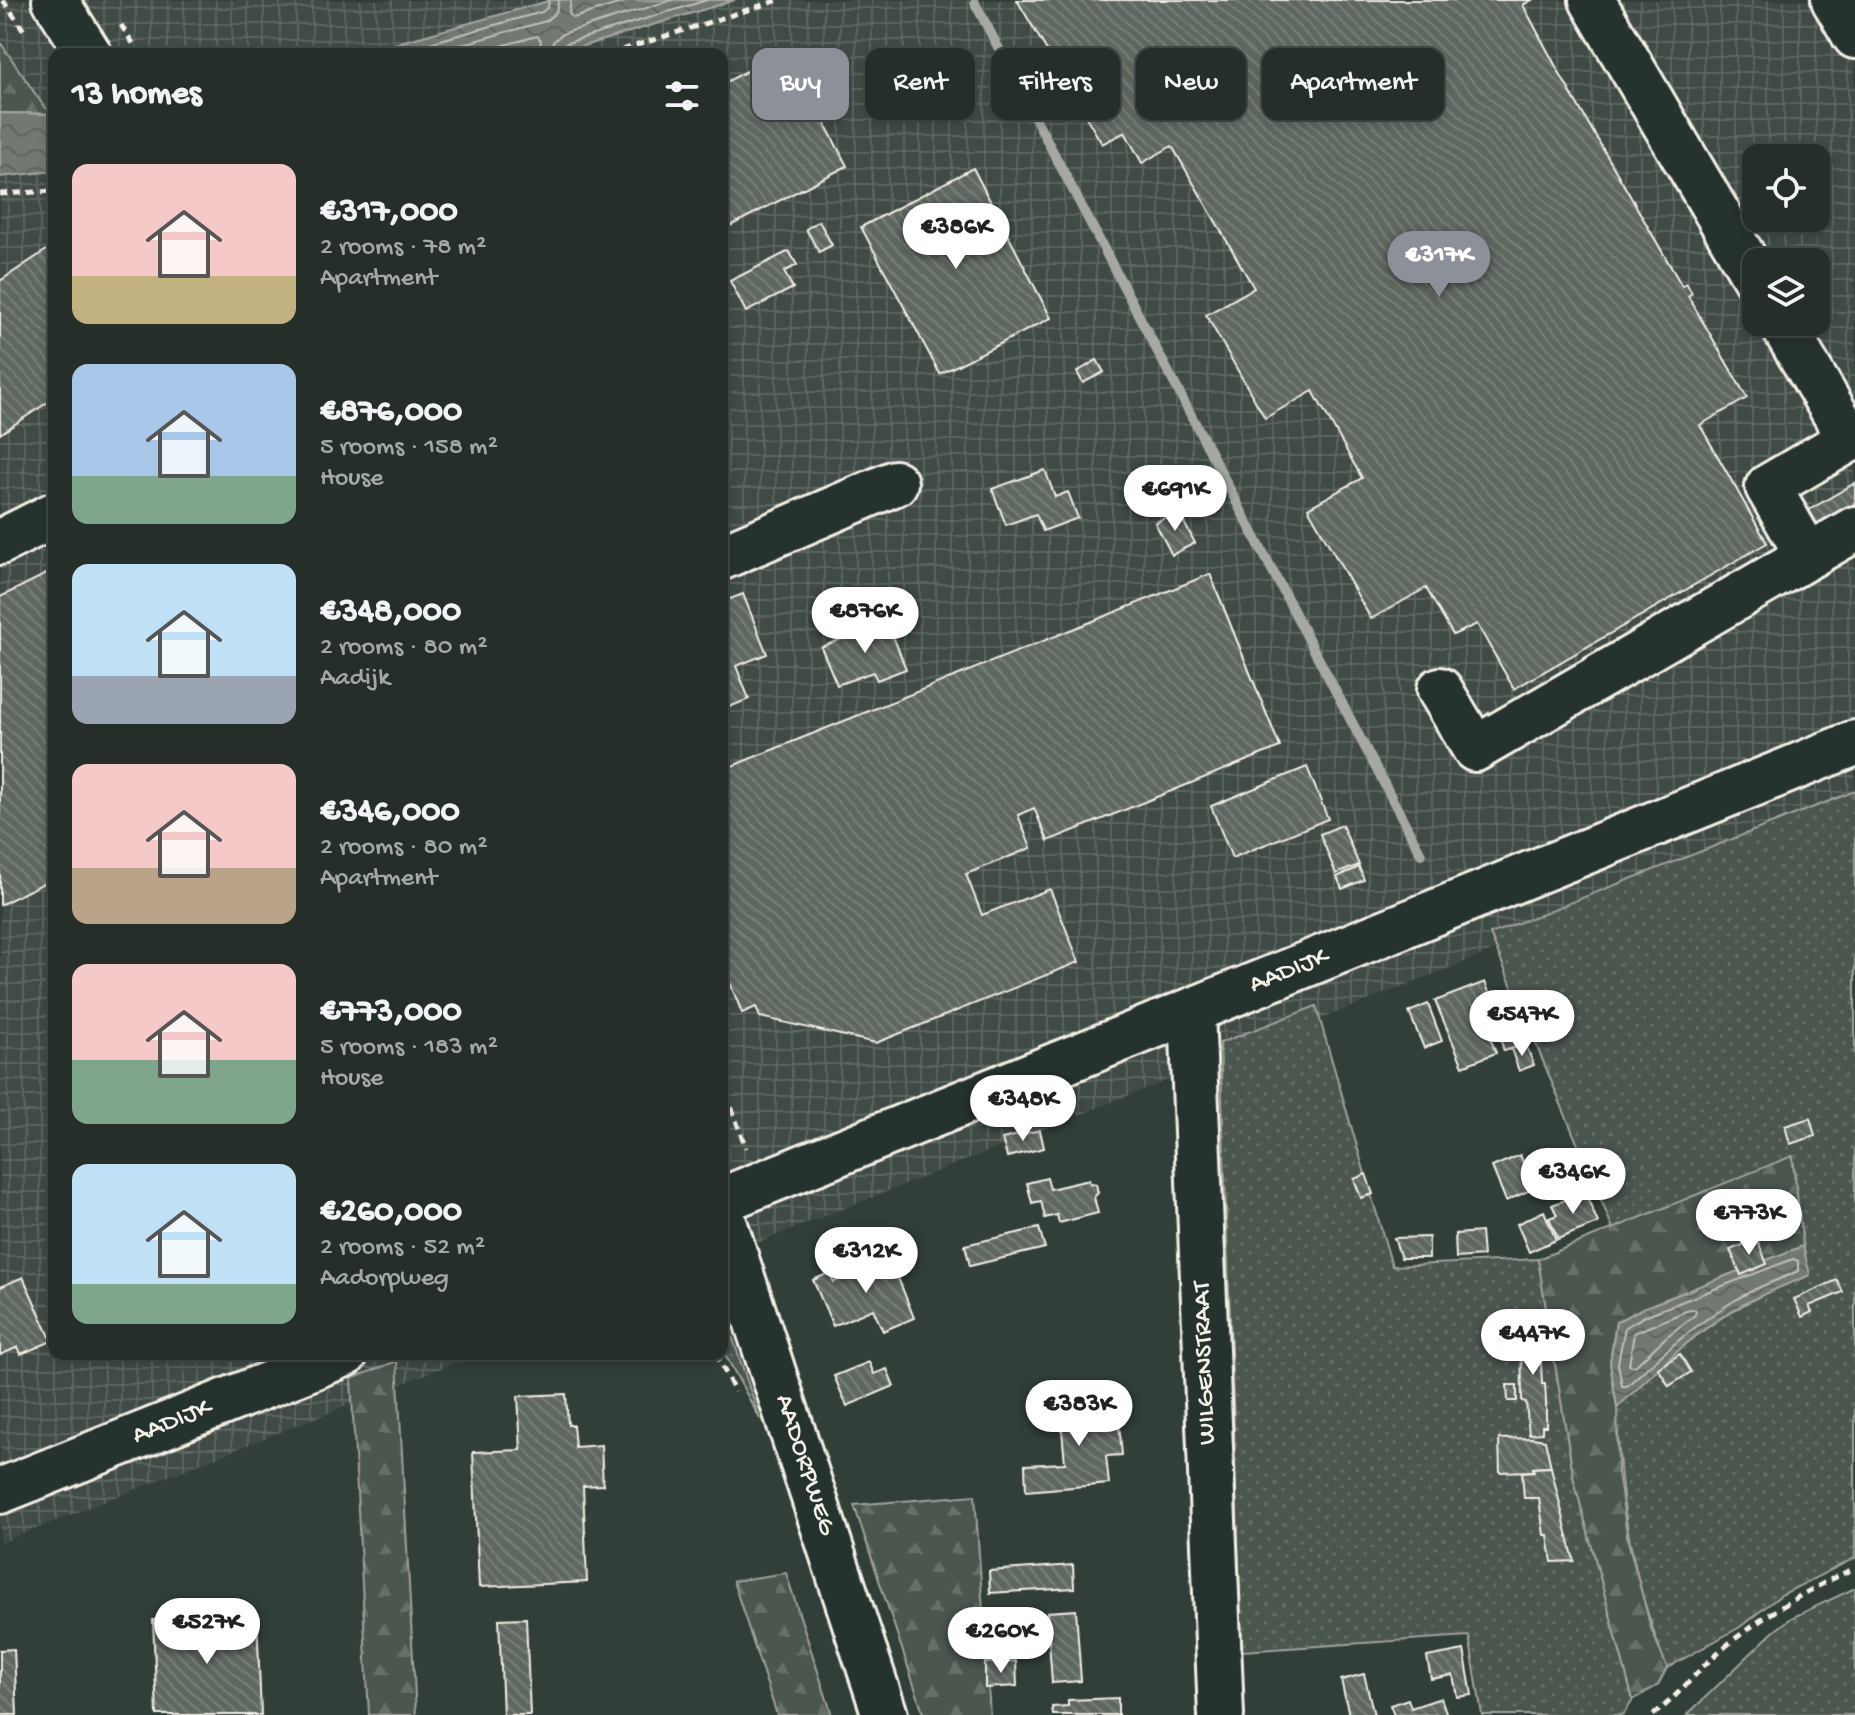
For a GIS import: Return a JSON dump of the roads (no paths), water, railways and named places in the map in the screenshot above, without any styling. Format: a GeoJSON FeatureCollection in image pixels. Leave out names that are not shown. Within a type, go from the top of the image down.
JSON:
{"type":"FeatureCollection","features":[{"type":"Feature","properties":{"kind":"street"},"geometry":{"type":"LineString","coordinates":[[55,0],[85,48]]}},
{"type":"Feature","properties":{"kind":"street"},"geometry":{"type":"LineString","coordinates":[[1592,0],[1742,255]]}},
{"type":"Feature","properties":{"kind":"street"},"geometry":{"type":"LineString","coordinates":[[1834,0],[1855,36]]}},
{"type":"Feature","properties":{"kind":"street"},"geometry":{"type":"LineString","coordinates":[[1790,336],[1853,438],[1768,487],[1808,556]]}},
{"type":"Feature","properties":{"kind":"street"},"geometry":{"type":"LineString","coordinates":[[728,554],[895,483]]}},
{"type":"Feature","properties":{"kind":"street"},"geometry":{"type":"LineString","coordinates":[[0,542],[48,518]]}},
{"type":"Feature","properties":{"kind":"street"},"geometry":{"type":"LineString","coordinates":[[1440,690],[1475,749],[1855,529]]}},
{"type":"Feature","properties":{"kind":"street","name":"AADIJK"},"geometry":{"type":"LineString","coordinates":[[741,1194],[1855,743]]}},
{"type":"Feature","properties":{"kind":"street","name":"WILGENSTRAAT"},"geometry":{"type":"LineString","coordinates":[[1192,1011],[1221,1715]]}},
{"type":"Feature","properties":{"kind":"street","name":"AADORPWEG"},"geometry":{"type":"LineString","coordinates":[[728,1234],[885,1715]]}},
{"type":"Feature","properties":{"kind":"street","name":"AADIJK"},"geometry":{"type":"LineString","coordinates":[[0,1491],[330,1360]]}},
{"type":"Feature","properties":{"kind":"water"},"geometry":{"type":"Polygon","coordinates":[[[552,0],[735,0],[577,48],[380,48],[552,0]]]}},
{"type":"Feature","properties":{"kind":"water"},"geometry":{"type":"Polygon","coordinates":[[[0,113],[48,114],[48,172],[0,177],[0,113]]]}},
{"type":"Feature","properties":{"kind":"water"},"geometry":{"type":"Polygon","coordinates":[[[1803,1246],[1810,1275],[1759,1296],[1715,1322],[1681,1348],[1617,1408],[1610,1363],[1616,1322],[1643,1308],[1803,1246]]]}},
{"type":"Feature","properties":{"kind":"waterway"},"geometry":{"type":"LineString","coordinates":[[975,3],[1421,854]]}}]}
